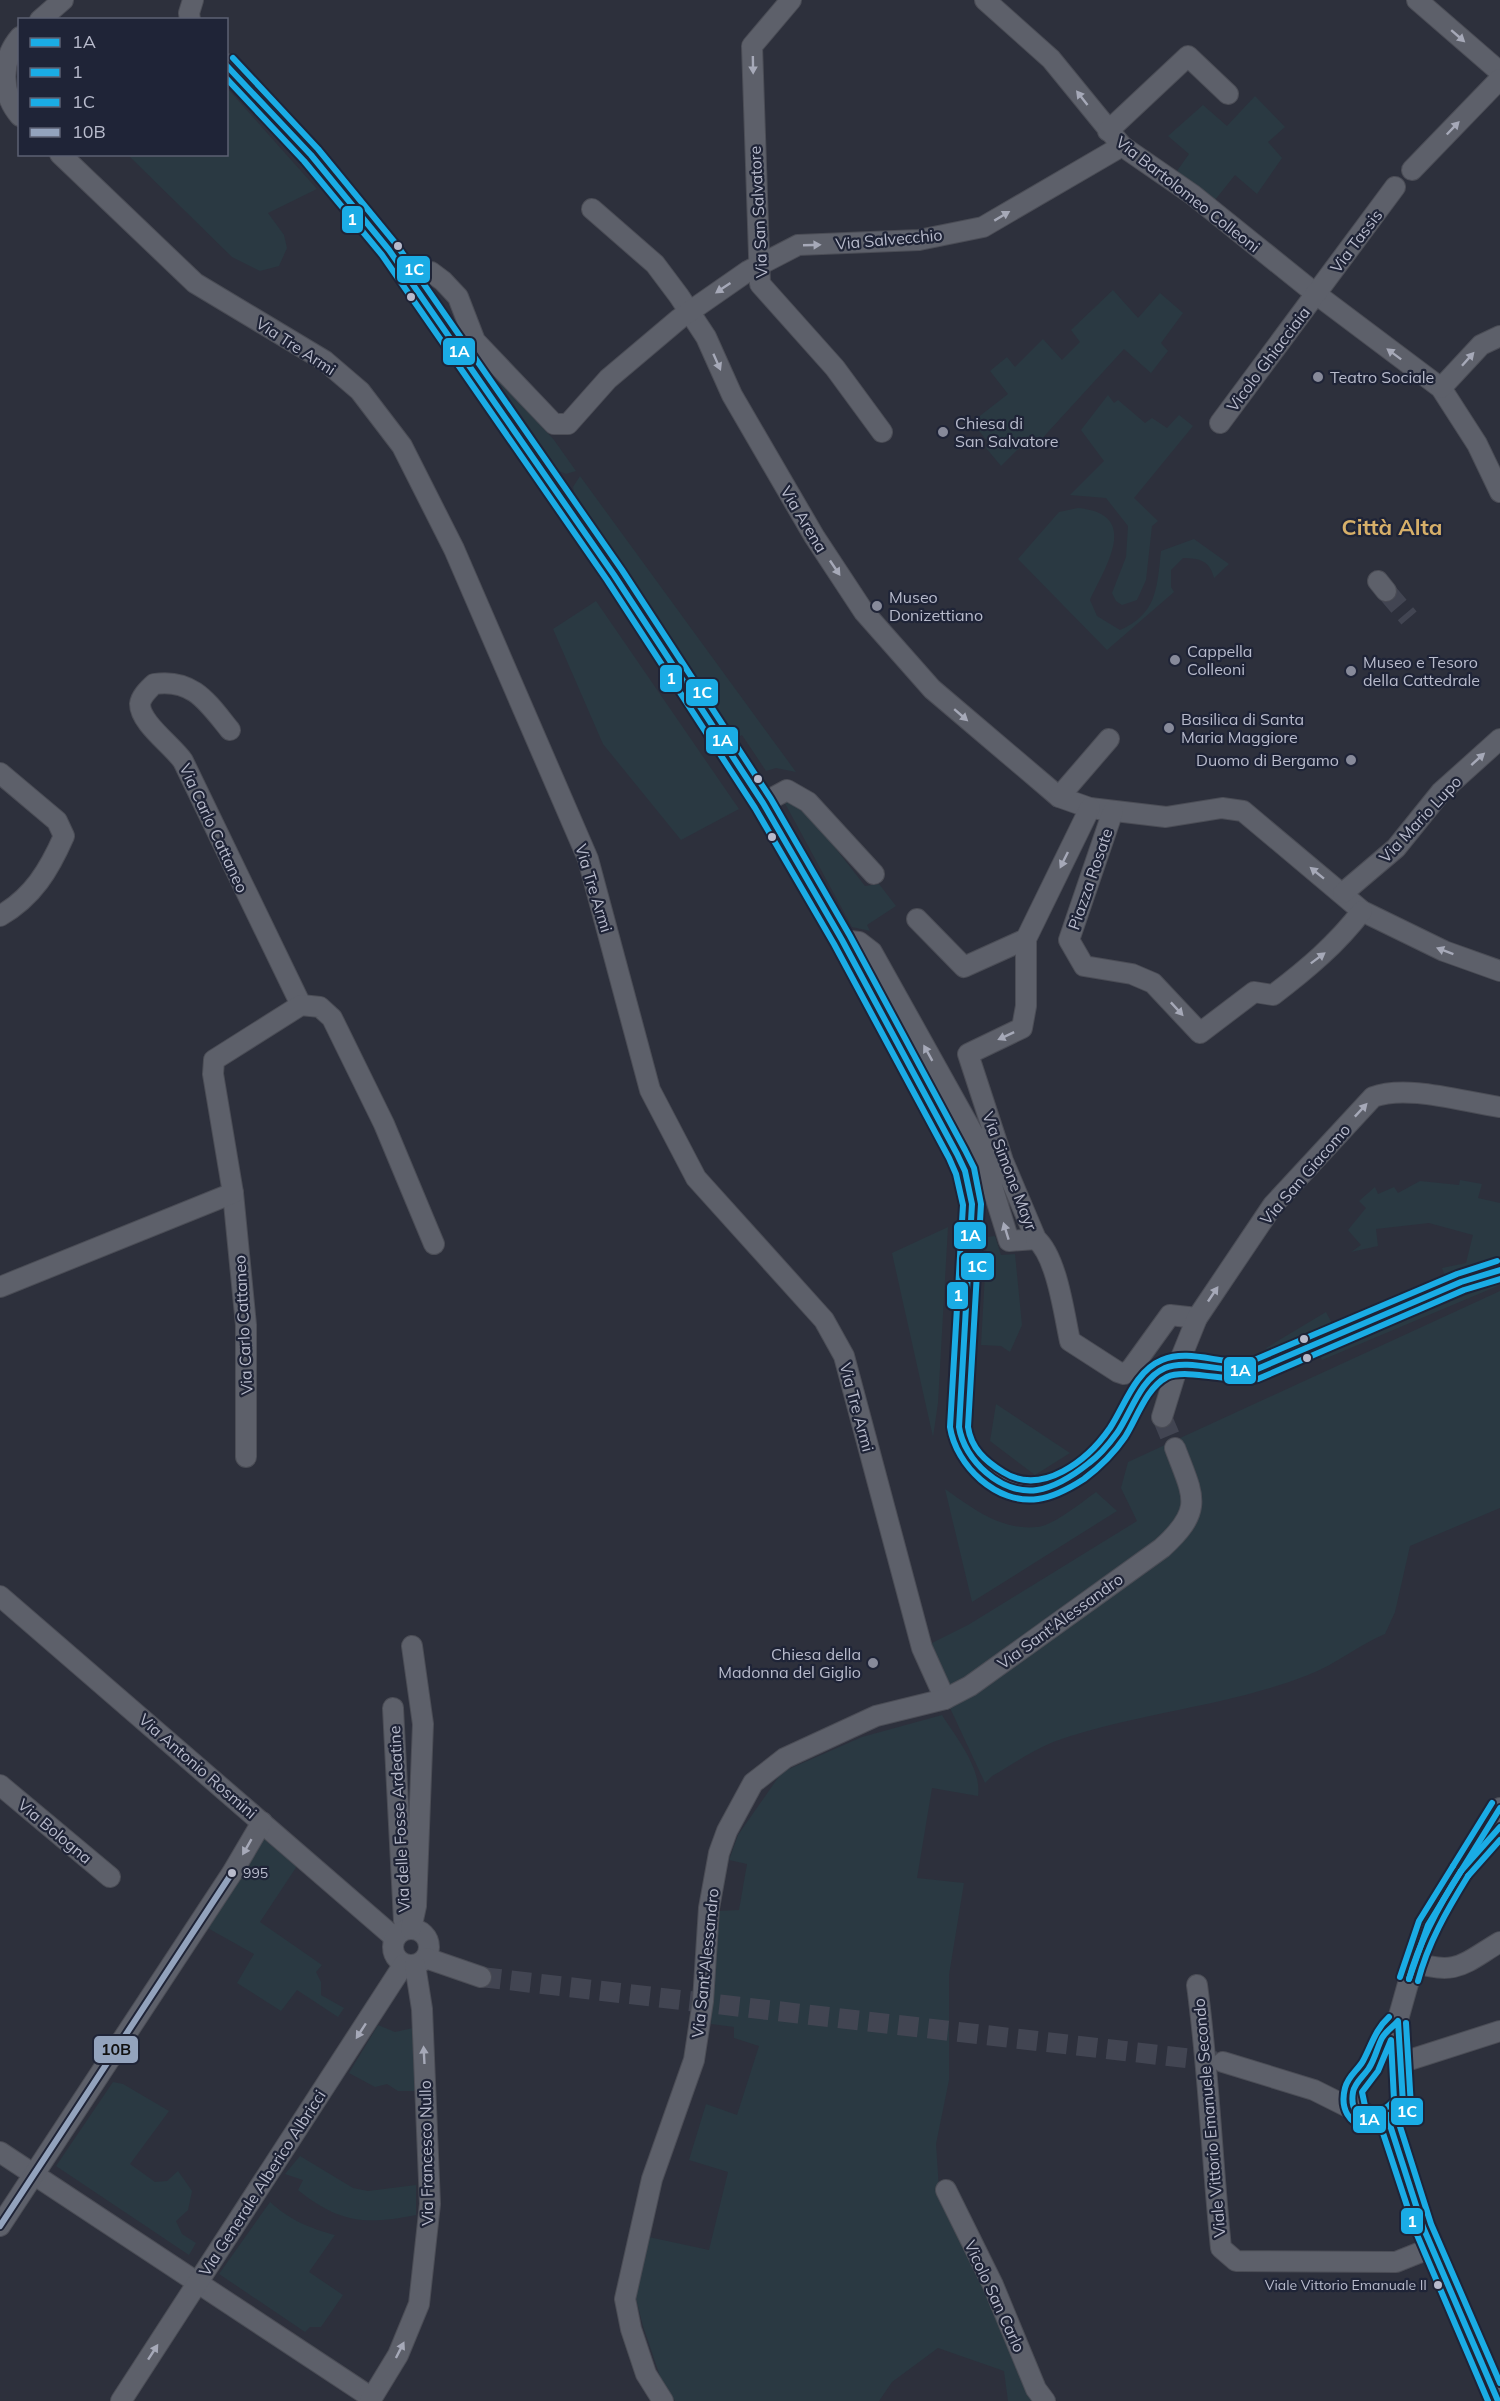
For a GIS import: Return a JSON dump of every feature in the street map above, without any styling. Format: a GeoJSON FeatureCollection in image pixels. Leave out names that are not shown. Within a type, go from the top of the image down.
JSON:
{"type":"FeatureCollection","features":[{"type":"Feature","properties":{"kind":"street"},"geometry":{"type":"LineString","coordinates":[[42,18],[63,0]]}},
{"type":"Feature","properties":{"kind":"street"},"geometry":{"type":"LineString","coordinates":[[189,18],[194,0]]}},
{"type":"Feature","properties":{"kind":"street","name":"Via San Salvatore"},"geometry":{"type":"LineString","coordinates":[[791,0],[752,46],[760,284],[836,368],[882,432]]}},
{"type":"Feature","properties":{"kind":"street","name":"Via Bartolomeo Colleoni"},"geometry":{"type":"LineString","coordinates":[[985,0],[1051,59],[1122,146],[1193,195],[1316,294],[1441,388]]}},
{"type":"Feature","properties":{"kind":"street"},"geometry":{"type":"LineString","coordinates":[[1417,0],[1500,72]]}},
{"type":"Feature","properties":{"kind":"street"},"geometry":{"type":"LineString","coordinates":[[18,39],[10,49],[4,72],[6,94],[18,113]]}},
{"type":"Feature","properties":{"kind":"street"},"geometry":{"type":"LineString","coordinates":[[1108,131],[1188,56],[1228,94]]}},
{"type":"Feature","properties":{"kind":"street"},"geometry":{"type":"LineString","coordinates":[[228,66],[311,155],[388,250],[614,575],[763,803],[842,940],[957,1154],[970,1189],[971,1220],[959,1427],[965,1449],[986,1471],[1010,1486],[1035,1491],[1046,1488],[1100,1455],[1156,1374],[1163,1368],[1178,1365],[1231,1374],[1256,1370],[1461,1282],[1500,1270]]}},
{"type":"Feature","properties":{"kind":"street"},"geometry":{"type":"LineString","coordinates":[[1412,170],[1500,79]]}},
{"type":"Feature","properties":{"kind":"street","name":"Via Salvecchio"},"geometry":{"type":"LineString","coordinates":[[408,279],[431,272],[442,281],[458,297],[475,341],[554,424],[560,426],[568,424],[608,379],[689,311],[748,271],[798,245],[919,240],[983,227],[1122,146]]}},
{"type":"Feature","properties":{"kind":"street","name":"Via Tre Armi"},"geometry":{"type":"LineString","coordinates":[[62,156],[195,283],[326,361],[360,391],[402,446],[454,549],[588,859],[650,1090],[696,1178],[824,1320],[844,1356],[922,1648],[945,1699]]}},
{"type":"Feature","properties":{"kind":"street","name":"Via Tassis"},"geometry":{"type":"LineString","coordinates":[[1316,294],[1395,187]]}},
{"type":"Feature","properties":{"kind":"street","name":"Via Arena"},"geometry":{"type":"LineString","coordinates":[[592,209],[655,264],[689,311],[706,337],[732,395],[814,537],[864,612],[933,689],[1010,758],[1059,796],[1090,808]]}},
{"type":"Feature","properties":{"kind":"street","name":"Vicolo Ghiacciaia"},"geometry":{"type":"LineString","coordinates":[[1220,423],[1316,294]]}},
{"type":"Feature","properties":{"kind":"street"},"geometry":{"type":"LineString","coordinates":[[1500,336],[1481,345],[1441,388],[1477,444],[1500,492]]}},
{"type":"Feature","properties":{"kind":"street","name":"Via Carlo Cattaneo"},"geometry":{"type":"LineString","coordinates":[[230,730],[194,690],[170,681],[154,684],[143,695],[140,704],[145,721],[173,747],[183,761],[301,1005],[214,1060],[213,1074],[233,1193],[246,1325],[246,1456]]}},
{"type":"Feature","properties":{"kind":"street"},"geometry":{"type":"LineString","coordinates":[[1059,796],[1109,739]]}},
{"type":"Feature","properties":{"kind":"street","name":"Via Mario Lupo"},"geometry":{"type":"LineString","coordinates":[[1343,893],[1366,876],[1396,848],[1442,792],[1500,739]]}},
{"type":"Feature","properties":{"kind":"street"},"geometry":{"type":"LineString","coordinates":[[0,773],[57,821],[64,836],[41,882],[15,907],[0,916]]}},
{"type":"Feature","properties":{"kind":"street"},"geometry":{"type":"LineString","coordinates":[[763,803],[787,790],[808,802],[874,874]]}},
{"type":"Feature","properties":{"kind":"street","name":"Piazza Rosate"},"geometry":{"type":"LineString","coordinates":[[1090,808],[1123,812],[1069,940],[1084,966],[1132,974],[1153,983],[1200,1033],[1254,992],[1273,995],[1333,947],[1362,911]]}},
{"type":"Feature","properties":{"kind":"street","name":"Via Simone Mayr"},"geometry":{"type":"LineString","coordinates":[[842,940],[859,942],[872,952],[974,1134],[1009,1241],[1040,1242],[1004,1161],[968,1054],[1022,1028],[1026,1006],[1026,939],[1090,808]]}},
{"type":"Feature","properties":{"kind":"street"},"geometry":{"type":"LineString","coordinates":[[1123,812],[1166,817],[1222,808],[1243,812],[1362,911],[1444,951],[1500,971]]}},
{"type":"Feature","properties":{"kind":"street"},"geometry":{"type":"LineString","coordinates":[[916,919],[964,967],[1026,939]]}},
{"type":"Feature","properties":{"kind":"street"},"geometry":{"type":"LineString","coordinates":[[301,1005],[320,1007],[332,1018],[384,1124],[434,1244]]}},
{"type":"Feature","properties":{"kind":"street","name":"Via San Giacomo"},"geometry":{"type":"LineString","coordinates":[[1178,1365],[1197,1318],[1273,1205],[1373,1097],[1389,1092],[1409,1092],[1500,1107]]}},
{"type":"Feature","properties":{"kind":"street"},"geometry":{"type":"LineString","coordinates":[[0,1287],[233,1193]]}},
{"type":"Feature","properties":{"kind":"street"},"geometry":{"type":"LineString","coordinates":[[1040,1242],[1057,1281],[1070,1341],[1118,1372],[1124,1374],[1131,1369],[1170,1315],[1197,1318]]}},
{"type":"Feature","properties":{"kind":"street"},"geometry":{"type":"LineString","coordinates":[[1162,1417],[1178,1365]]}},
{"type":"Feature","properties":{"kind":"street","name":"Via Sant'Alessandro"},"geometry":{"type":"LineString","coordinates":[[663,2401],[646,2374],[631,2329],[625,2299],[652,2179],[694,2060],[703,2001],[709,1908],[719,1853],[727,1831],[753,1784],[785,1758],[876,1716],[945,1699],[969,1686],[1162,1548],[1181,1530],[1191,1510],[1193,1496],[1175,1448]]}},
{"type":"Feature","properties":{"kind":"street","name":"Via Antonio Rosmini"},"geometry":{"type":"LineString","coordinates":[[0,1596],[262,1822],[404,1932],[419,1930],[427,1940],[415,1962]]}},
{"type":"Feature","properties":{"kind":"street"},"geometry":{"type":"LineString","coordinates":[[412,1646],[423,1724],[416,1906],[393,1952],[415,1962],[481,1977]]}},
{"type":"Feature","properties":{"kind":"street","name":"Via delle Fosse Ardeatine"},"geometry":{"type":"LineString","coordinates":[[393,1708],[404,1932]]}},
{"type":"Feature","properties":{"kind":"street","name":"Via Bologna"},"geometry":{"type":"LineString","coordinates":[[0,1785],[110,1877]]}},
{"type":"Feature","properties":{"kind":"street"},"geometry":{"type":"LineString","coordinates":[[1223,2062],[1314,2090],[1375,2121],[1389,2119],[1399,2111],[1403,2103],[1400,2036],[1397,2023],[1420,1941],[1436,1910],[1500,1808]]}},
{"type":"Feature","properties":{"kind":"street"},"geometry":{"type":"LineString","coordinates":[[0,2226],[232,1873],[262,1822]]}},
{"type":"Feature","properties":{"kind":"street"},"geometry":{"type":"LineString","coordinates":[[1475,1850],[1500,1827]]}},
{"type":"Feature","properties":{"kind":"street"},"geometry":{"type":"LineString","coordinates":[[1413,1962],[1437,1970],[1455,1969],[1500,1942]]}},
{"type":"Feature","properties":{"kind":"street","name":"Via Generale Alberico Albricci"},"geometry":{"type":"LineString","coordinates":[[121,2401],[198,2282],[415,1962]]}},
{"type":"Feature","properties":{"kind":"street","name":"Via Francesco Nullo"},"geometry":{"type":"LineString","coordinates":[[371,2400],[398,2355],[419,2304],[430,2204],[422,2008],[415,1962]]}},
{"type":"Feature","properties":{"kind":"street","name":"Viale Vittorio Emanuele Secondo"},"geometry":{"type":"LineString","coordinates":[[1197,1985],[1208,2060],[1212,2158],[1221,2248],[1236,2261],[1396,2262],[1431,2248]]}},
{"type":"Feature","properties":{"kind":"street"},"geometry":{"type":"LineString","coordinates":[[1360,2113],[1353,2101],[1353,2092],[1386,2032],[1397,2023]]}},
{"type":"Feature","properties":{"kind":"street"},"geometry":{"type":"LineString","coordinates":[[1400,2063],[1500,2031]]}},
{"type":"Feature","properties":{"kind":"street"},"geometry":{"type":"LineString","coordinates":[[1314,2090],[1341,2086],[1362,2076],[1386,2071],[1402,2085]]}},
{"type":"Feature","properties":{"kind":"street"},"geometry":{"type":"LineString","coordinates":[[1389,2119],[1400,2162],[1431,2248],[1498,2401]]}},
{"type":"Feature","properties":{"kind":"street"},"geometry":{"type":"LineString","coordinates":[[0,2152],[198,2282],[371,2400]]}},
{"type":"Feature","properties":{"kind":"street","name":"Vicolo San Carlo"},"geometry":{"type":"LineString","coordinates":[[946,2190],[993,2285],[1036,2389],[1045,2401]]}},
{"type":"Feature","properties":{"kind":"shaded area"},"geometry":{"type":"Polygon","coordinates":[[[228,89],[317,189],[268,213],[284,235],[287,248],[279,266],[260,271],[232,257],[129,156],[228,156],[228,89]]]}},
{"type":"Feature","properties":{"kind":"shaded area"},"geometry":{"type":"Polygon","coordinates":[[[1255,96],[1285,127],[1268,142],[1282,158],[1257,194],[1235,175],[1211,205],[1172,178],[1189,154],[1168,136],[1203,105],[1227,126],[1255,96]]]}},
{"type":"Feature","properties":{"kind":"shaded area"},"geometry":{"type":"Polygon","coordinates":[[[1113,290],[1138,318],[1160,293],[1183,313],[1161,343],[1168,351],[1151,373],[1124,349],[1037,444],[1030,437],[1001,466],[986,448],[988,442],[972,422],[1008,394],[990,371],[1007,357],[1015,367],[1043,339],[1062,360],[1080,342],[1071,330],[1113,290]]]}},
{"type":"Feature","properties":{"kind":"shaded area"},"geometry":{"type":"Polygon","coordinates":[[[484,361],[554,440],[576,471],[566,474],[559,471],[484,361]]]}},
{"type":"Feature","properties":{"kind":"shaded area"},"geometry":{"type":"Polygon","coordinates":[[[1108,395],[1114,403],[1118,400],[1145,423],[1152,418],[1167,428],[1179,415],[1193,426],[1134,498],[1158,521],[1152,526],[1146,580],[1137,600],[1122,605],[1116,601],[1112,593],[1126,557],[1128,526],[1106,498],[1070,495],[1104,461],[1081,430],[1108,395]]]}},
{"type":"Feature","properties":{"kind":"shaded area"},"geometry":{"type":"Polygon","coordinates":[[[580,476],[796,772],[776,768],[766,771],[742,735],[737,738],[574,492],[573,487],[580,476]]]}},
{"type":"Feature","properties":{"kind":"shaded area"},"geometry":{"type":"Polygon","coordinates":[[[1078,508],[1098,512],[1109,520],[1114,531],[1114,544],[1110,558],[1090,600],[1097,616],[1120,630],[1132,624],[1148,608],[1156,588],[1161,551],[1194,539],[1229,564],[1214,578],[1207,564],[1183,558],[1171,570],[1171,587],[1174,592],[1107,650],[1018,559],[1059,512],[1078,508]]]}},
{"type":"Feature","properties":{"kind":"shaded area"},"geometry":{"type":"Polygon","coordinates":[[[596,601],[739,809],[681,840],[603,744],[553,629],[596,601]]]}},
{"type":"Feature","properties":{"kind":"shaded area"},"geometry":{"type":"Polygon","coordinates":[[[793,794],[865,886],[879,884],[896,906],[867,925],[870,931],[852,927],[781,796],[793,794]]]}},
{"type":"Feature","properties":{"kind":"shaded area"},"geometry":{"type":"Polygon","coordinates":[[[1460,1180],[1482,1184],[1478,1198],[1500,1203],[1500,1259],[1472,1265],[1445,1276],[1442,1268],[1466,1263],[1473,1235],[1429,1223],[1376,1229],[1378,1246],[1351,1252],[1361,1245],[1348,1230],[1366,1208],[1359,1201],[1375,1187],[1378,1194],[1394,1187],[1398,1193],[1420,1181],[1459,1185],[1460,1180]]]}},
{"type":"Feature","properties":{"kind":"shaded area"},"geometry":{"type":"Polygon","coordinates":[[[948,1227],[938,1403],[933,1437],[892,1253],[948,1227]]]}},
{"type":"Feature","properties":{"kind":"shaded area"},"geometry":{"type":"Polygon","coordinates":[[[995,1236],[1001,1255],[1015,1254],[1022,1325],[1010,1352],[1001,1346],[981,1345],[987,1237],[995,1236]]]}},
{"type":"Feature","properties":{"kind":"shaded area"},"geometry":{"type":"Polygon","coordinates":[[[1500,1281],[1500,1285],[1322,1360],[1320,1356],[1500,1281]]]}},
{"type":"Feature","properties":{"kind":"shaded area"},"geometry":{"type":"Polygon","coordinates":[[[1500,1291],[1500,1508],[1410,1546],[1395,1612],[1385,1634],[1318,1671],[1277,1686],[1119,1723],[1056,1741],[1023,1757],[992,1776],[985,1783],[922,1648],[968,1625],[1137,1521],[1121,1488],[1128,1462],[1500,1291]]]}},
{"type":"Feature","properties":{"kind":"shaded area"},"geometry":{"type":"Polygon","coordinates":[[[1326,1312],[1333,1325],[1267,1350],[1266,1348],[1326,1312]]]}},
{"type":"Feature","properties":{"kind":"shaded area"},"geometry":{"type":"Polygon","coordinates":[[[996,1404],[1070,1453],[1035,1475],[990,1441],[996,1404]]]}},
{"type":"Feature","properties":{"kind":"shaded area"},"geometry":{"type":"Polygon","coordinates":[[[945,1489],[988,1517],[1024,1527],[1044,1526],[1051,1523],[1096,1492],[1117,1511],[972,1602],[945,1489]]]}},
{"type":"Feature","properties":{"kind":"shaded area"},"geometry":{"type":"Polygon","coordinates":[[[942,1715],[972,1764],[976,1775],[978,1796],[932,1788],[917,1878],[964,1883],[949,1975],[949,2080],[936,2144],[939,2189],[1040,2401],[1008,2401],[1004,2371],[938,2348],[892,2382],[879,2401],[675,2401],[662,2382],[643,2326],[633,2287],[644,2236],[709,2250],[728,2172],[689,2160],[706,2104],[737,2115],[759,2046],[734,2038],[734,2027],[711,2024],[718,1911],[739,1910],[747,1864],[729,1860],[738,1835],[782,1772],[862,1737],[942,1715]]]}},
{"type":"Feature","properties":{"kind":"shaded area"},"geometry":{"type":"Polygon","coordinates":[[[263,1832],[297,1866],[260,1922],[322,1965],[316,1972],[321,1982],[321,1995],[344,2008],[338,2017],[297,1990],[281,2011],[237,1983],[254,1954],[204,1926],[263,1832]]]}},
{"type":"Feature","properties":{"kind":"shaded area"},"geometry":{"type":"Polygon","coordinates":[[[378,2025],[395,2032],[413,2028],[415,2091],[398,2091],[387,2084],[375,2087],[349,2073],[378,2025]]]}},
{"type":"Feature","properties":{"kind":"shaded area"},"geometry":{"type":"Polygon","coordinates":[[[113,2082],[123,2084],[169,2111],[130,2164],[155,2182],[167,2181],[178,2171],[192,2191],[188,2210],[176,2221],[182,2234],[196,2243],[189,2255],[56,2166],[113,2082]]]}},
{"type":"Feature","properties":{"kind":"shaded area"},"geometry":{"type":"Polygon","coordinates":[[[300,2156],[353,2188],[368,2191],[416,2185],[416,2215],[367,2220],[353,2219],[327,2209],[298,2190],[303,2180],[285,2174],[300,2156]]]}},
{"type":"Feature","properties":{"kind":"shaded area"},"geometry":{"type":"Polygon","coordinates":[[[270,2202],[300,2223],[335,2235],[309,2272],[343,2295],[321,2327],[310,2327],[305,2332],[219,2274],[270,2202]]]}},
{"type":"Feature","properties":{"kind":"tunnel"},"geometry":{"type":"LineString","coordinates":[[1386,591],[1409,618]]}},
{"type":"Feature","properties":{"kind":"tunnel"},"geometry":{"type":"LineString","coordinates":[[1162,1417],[1175,1448]]}},
{"type":"Feature","properties":{"kind":"tunnel"},"geometry":{"type":"LineString","coordinates":[[481,1977],[1220,2062]]}},
{"type":"Feature","properties":{"kind":"transit line","name":"1C"},"geometry":{"type":"LineString","coordinates":[[233,58],[318,149],[396,244],[622,570],[771,799],[850,936],[974,1168],[981,1204],[968,1427],[976,1448],[990,1463],[1018,1479],[1048,1478],[1077,1463],[1101,1440],[1138,1380],[1153,1365],[1162,1360],[1195,1356],[1241,1362],[1252,1361],[1457,1274],[1497,1261]]}},
{"type":"Feature","properties":{"kind":"transit line","name":"1A"},"geometry":{"type":"LineString","coordinates":[[228,67],[311,155],[389,250],[614,575],[763,803],[842,940],[965,1171],[972,1204],[959,1427],[968,1451],[986,1473],[1010,1487],[1024,1490],[1037,1490],[1051,1486],[1077,1472],[1101,1453],[1117,1433],[1149,1380],[1165,1368],[1174,1365],[1196,1365],[1232,1370],[1255,1370],[1461,1282],[1500,1270]]}},
{"type":"Feature","properties":{"kind":"transit line","name":"1"},"geometry":{"type":"LineString","coordinates":[[228,80],[304,161],[382,255],[607,580],[755,808],[834,944],[956,1174],[963,1205],[950,1427],[961,1456],[981,1480],[1008,1496],[1023,1499],[1038,1499],[1056,1494],[1084,1479],[1106,1460],[1125,1437],[1153,1388],[1167,1377],[1186,1374],[1258,1379],[1464,1290],[1500,1279]]}},
{"type":"Feature","properties":{"kind":"transit line","name":"1"},"geometry":{"type":"LineString","coordinates":[[1453,1866],[1492,1803]]}},
{"type":"Feature","properties":{"kind":"transit line","name":"1A"},"geometry":{"type":"LineString","coordinates":[[1461,1871],[1500,1808]]}},
{"type":"Feature","properties":{"kind":"transit line","name":"1A"},"geometry":{"type":"LineString","coordinates":[[1461,1871],[1500,1827]]}},
{"type":"Feature","properties":{"kind":"transit line","name":"1"},"geometry":{"type":"LineString","coordinates":[[1468,1876],[1500,1840]]}},
{"type":"Feature","properties":{"kind":"transit line","name":"1C"},"geometry":{"type":"LineString","coordinates":[[1400,1977],[1419,1921],[1453,1866]]}},
{"type":"Feature","properties":{"kind":"transit line","name":"1A"},"geometry":{"type":"LineString","coordinates":[[1409,1979],[1428,1925],[1461,1871]]}},
{"type":"Feature","properties":{"kind":"transit line","name":"1A"},"geometry":{"type":"LineString","coordinates":[[1409,1979],[1431,1923],[1461,1871]]}},
{"type":"Feature","properties":{"kind":"transit line","name":"10B"},"geometry":{"type":"LineString","coordinates":[[0,2226],[232,1873]]}},
{"type":"Feature","properties":{"kind":"transit line","name":"1C"},"geometry":{"type":"LineString","coordinates":[[1418,1981],[1439,1927],[1468,1876]]}},
{"type":"Feature","properties":{"kind":"transit line","name":"1C"},"geometry":{"type":"LineString","coordinates":[[1389,2017],[1377,2032],[1363,2061],[1348,2080],[1345,2088],[1344,2103],[1347,2114],[1355,2122],[1365,2127],[1377,2128],[1389,2125],[1401,2118],[1411,2107],[1406,2023]]}},
{"type":"Feature","properties":{"kind":"transit line","name":"1A"},"geometry":{"type":"LineString","coordinates":[[1398,2021],[1403,2103],[1388,2116],[1379,2119],[1362,2117],[1356,2112],[1353,2103],[1354,2088],[1371,2065],[1385,2033],[1398,2021]]}},
{"type":"Feature","properties":{"kind":"transit line","name":"1"},"geometry":{"type":"LineString","coordinates":[[1391,2040],[1394,2100],[1384,2108],[1373,2110],[1365,2106],[1362,2092],[1378,2071],[1391,2040]]}},
{"type":"Feature","properties":{"kind":"transit line","name":"1C"},"geometry":{"type":"LineString","coordinates":[[1397,2117],[1431,2224],[1500,2383]]}},
{"type":"Feature","properties":{"kind":"transit line","name":"1A"},"geometry":{"type":"LineString","coordinates":[[1388,2119],[1423,2227],[1498,2401]]}},
{"type":"Feature","properties":{"kind":"transit line","name":"1"},"geometry":{"type":"LineString","coordinates":[[1379,2121],[1415,2230],[1488,2401]]}},
{"type":"Feature","properties":{"kind":"place","name":"Teatro Sociale"},"geometry":{"type":"Point","coordinates":[1318,377]}},
{"type":"Feature","properties":{"kind":"place","name":"Chiesa di San Salvatore"},"geometry":{"type":"Point","coordinates":[943,432]}},
{"type":"Feature","properties":{"kind":"place","name":"Museo Donizettiano"},"geometry":{"type":"Point","coordinates":[877,606]}},
{"type":"Feature","properties":{"kind":"place","name":"Cappella Colleoni"},"geometry":{"type":"Point","coordinates":[1175,660]}},
{"type":"Feature","properties":{"kind":"place","name":"Museo e Tesoro della Cattedrale"},"geometry":{"type":"Point","coordinates":[1351,671]}},
{"type":"Feature","properties":{"kind":"place","name":"Basilica di Santa Maria Maggiore"},"geometry":{"type":"Point","coordinates":[1169,728]}},
{"type":"Feature","properties":{"kind":"place","name":"Duomo di Bergamo"},"geometry":{"type":"Point","coordinates":[1351,760]}},
{"type":"Feature","properties":{"kind":"place","name":"Chiesa della Madonna del Giglio"},"geometry":{"type":"Point","coordinates":[873,1663]}},
{"type":"Feature","properties":{"kind":"place","name":"995"},"geometry":{"type":"Point","coordinates":[232,1873]}},
{"type":"Feature","properties":{"kind":"place","name":"Viale Vittorio Emanuale II"},"geometry":{"type":"Point","coordinates":[1438,2285]}},
{"type":"Feature","properties":{"kind":"district","name":"Città Alta"},"geometry":{"type":"Point","coordinates":[1392,527]}}]}
